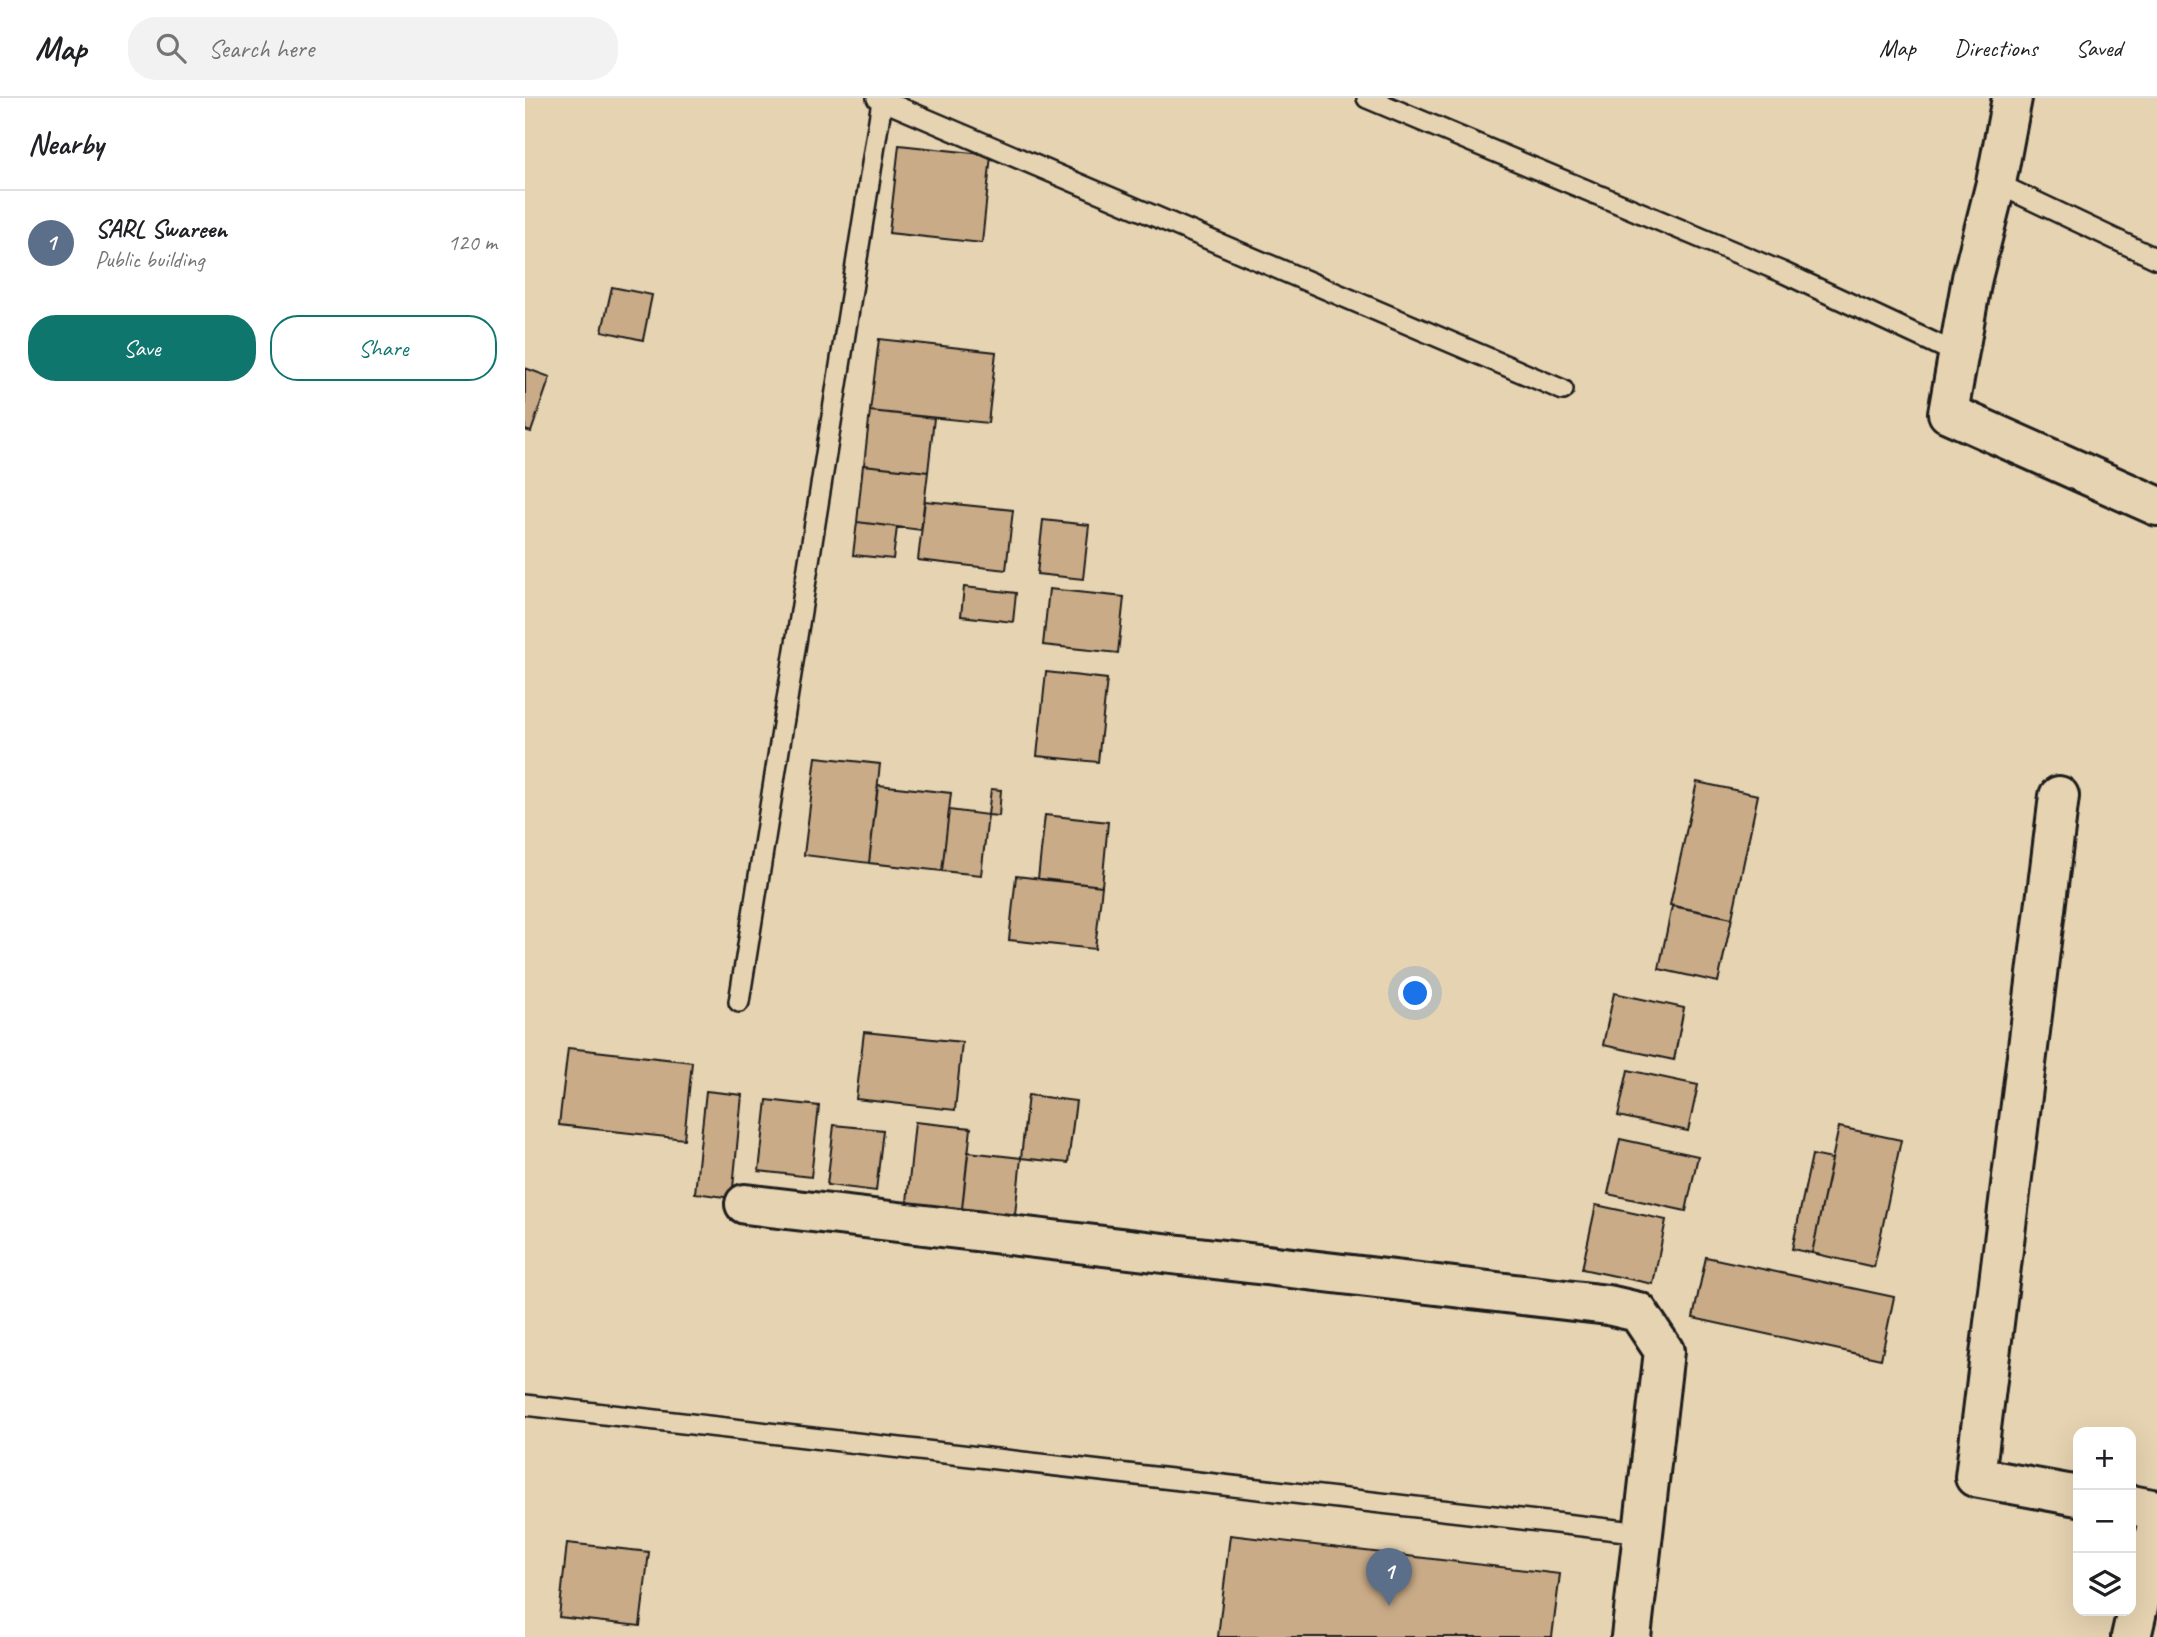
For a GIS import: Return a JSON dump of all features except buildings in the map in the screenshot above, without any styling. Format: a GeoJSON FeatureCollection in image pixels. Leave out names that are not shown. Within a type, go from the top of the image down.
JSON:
{"type":"FeatureCollection","features":[{"type":"Feature","properties":{"kind":"street"},"geometry":{"type":"LineString","coordinates":[[2012,98],[1996,183],[1972,278],[1948,413],[2157,506]]}},
{"type":"Feature","properties":{"kind":"street"},"geometry":{"type":"LineString","coordinates":[[2059,796],[1975,1477],[2073,1495]]}},
{"type":"Feature","properties":{"kind":"street"},"geometry":{"type":"LineString","coordinates":[[745,1204],[1608,1305],[1638,1312],[1664,1351],[1631,1637]]}},
{"type":"Feature","properties":{"kind":"street"},"geometry":{"type":"LineString","coordinates":[[2136,1506],[2157,1510]]}},
{"type":"Feature","properties":{"kind":"street"},"geometry":{"type":"LineString","coordinates":[[2131,1637],[2157,1525]]}},
{"type":"Feature","properties":{"kind":"lane"},"geometry":{"type":"LineString","coordinates":[[1367,98],[1782,272],[1958,354]]}},
{"type":"Feature","properties":{"kind":"lane"},"geometry":{"type":"LineString","coordinates":[[739,1002],[880,99],[1563,390]]}},
{"type":"Feature","properties":{"kind":"lane"},"geometry":{"type":"LineString","coordinates":[[1996,183],[2157,258]]}},
{"type":"Feature","properties":{"kind":"lane"},"geometry":{"type":"LineString","coordinates":[[525,1405],[1643,1533]]}},
{"type":"Feature","properties":{"kind":"place","name":"SARL Swareen"},"geometry":{"type":"Point","coordinates":[1389,1606]}}]}
